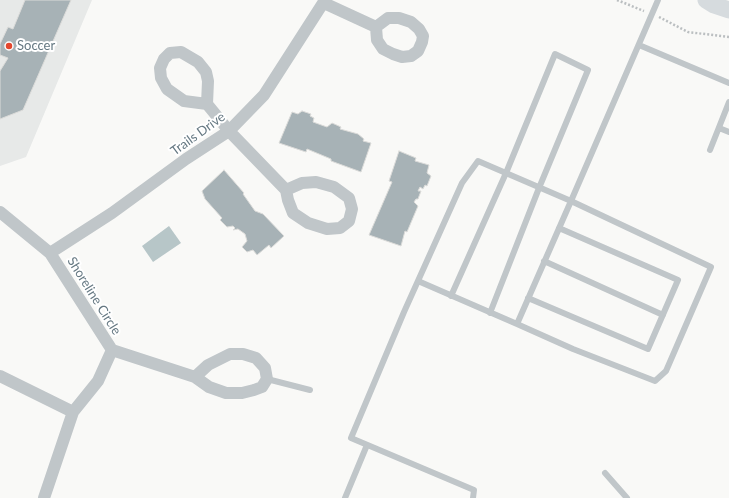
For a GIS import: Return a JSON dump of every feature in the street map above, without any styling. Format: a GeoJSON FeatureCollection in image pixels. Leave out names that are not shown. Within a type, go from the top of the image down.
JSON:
{"type":"FeatureCollection","features":[{"type":"Feature","properties":{"kind":"main road"},"geometry":{"type":"LineString","coordinates":[[706,0],[714,5],[729,10]]}},
{"type":"Feature","properties":{"kind":"street"},"geometry":{"type":"LineString","coordinates":[[325,2],[376,27]]}},
{"type":"Feature","properties":{"kind":"street","name":"Trails Drive"},"geometry":{"type":"LineString","coordinates":[[50,253],[131,200],[186,159],[229,132],[264,95],[325,2]]}},
{"type":"Feature","properties":{"kind":"street"},"geometry":{"type":"LineString","coordinates":[[207,104],[184,101],[167,89],[161,78],[160,68],[164,59],[170,53],[180,52],[190,56],[198,62],[206,72],[208,81],[207,104],[229,132],[286,190],[293,213],[308,223],[326,229],[340,228],[349,221],[352,209],[349,198],[334,187],[316,182],[302,183],[286,190]]}},
{"type":"Feature","properties":{"kind":"street","name":"Shoreline Circle"},"geometry":{"type":"LineString","coordinates":[[0,212],[50,253],[112,350],[98,381],[73,412],[44,498]]}},
{"type":"Feature","properties":{"kind":"street"},"geometry":{"type":"LineString","coordinates":[[112,350],[195,377],[209,387],[226,393],[242,393],[254,390],[262,387],[267,379],[265,368],[256,358],[237,354],[230,354],[218,358],[195,377]]}},
{"type":"Feature","properties":{"kind":"street"},"geometry":{"type":"LineString","coordinates":[[0,376],[73,412]]}},
{"type":"Feature","properties":{"kind":"lane"},"geometry":{"type":"LineString","coordinates":[[517,324],[658,0]]}},
{"type":"Feature","properties":{"kind":"lane"},"geometry":{"type":"LineString","coordinates":[[639,45],[729,83]]}},
{"type":"Feature","properties":{"kind":"lane"},"geometry":{"type":"LineString","coordinates":[[452,296],[506,173],[555,54],[588,70],[539,188],[490,313]]}},
{"type":"Feature","properties":{"kind":"lane"},"geometry":{"type":"LineString","coordinates":[[710,150],[729,102]]}},
{"type":"Feature","properties":{"kind":"lane"},"geometry":{"type":"LineString","coordinates":[[719,128],[729,132]]}},
{"type":"Feature","properties":{"kind":"lane"},"geometry":{"type":"LineString","coordinates":[[418,281],[490,313],[655,381],[666,371],[710,268],[570,201],[478,162],[462,183],[418,281],[351,438],[474,490],[473,498]]}},
{"type":"Feature","properties":{"kind":"lane"},"geometry":{"type":"LineString","coordinates":[[528,298],[648,350],[678,280],[559,228]]}},
{"type":"Feature","properties":{"kind":"lane"},"geometry":{"type":"LineString","coordinates":[[544,261],[663,315]]}},
{"type":"Feature","properties":{"kind":"lane"},"geometry":{"type":"LineString","coordinates":[[267,379],[310,390]]}},
{"type":"Feature","properties":{"kind":"lane"},"geometry":{"type":"LineString","coordinates":[[345,498],[367,445]]}},
{"type":"Feature","properties":{"kind":"lane"},"geometry":{"type":"LineString","coordinates":[[605,473],[628,498]]}},
{"type":"Feature","properties":{"kind":"path"},"geometry":{"type":"LineString","coordinates":[[617,0],[652,14],[688,32],[729,37]]}},
{"type":"Feature","properties":{"kind":"shaded area"},"geometry":{"type":"Polygon","coordinates":[[[0,0],[92,0],[26,157],[0,166],[0,0]]]}},
{"type":"Feature","properties":{"kind":"shaded area"},"geometry":{"type":"Polygon","coordinates":[[[169,226],[181,243],[153,262],[142,246],[169,226]]]}},
{"type":"Feature","properties":{"kind":"building"},"geometry":{"type":"Polygon","coordinates":[[[25,0],[71,0],[23,110],[0,119],[0,71],[8,58],[0,55],[0,44],[8,27],[13,29],[25,0]]]}},
{"type":"Feature","properties":{"kind":"building"},"geometry":{"type":"Polygon","coordinates":[[[302,111],[311,114],[310,116],[314,118],[313,122],[327,127],[332,123],[341,127],[340,129],[358,134],[364,139],[363,141],[371,143],[361,172],[331,161],[331,159],[307,149],[306,152],[279,143],[292,112],[298,114],[302,111]]]}},
{"type":"Feature","properties":{"kind":"building"},"geometry":{"type":"Polygon","coordinates":[[[399,151],[416,158],[415,161],[429,165],[427,173],[431,176],[427,186],[425,185],[423,189],[420,187],[418,191],[421,191],[418,199],[414,202],[418,206],[407,232],[405,231],[401,246],[369,235],[392,182],[389,181],[399,151]]]}},
{"type":"Feature","properties":{"kind":"building"},"geometry":{"type":"Polygon","coordinates":[[[224,170],[244,193],[243,194],[255,211],[263,214],[284,236],[271,248],[269,245],[257,255],[253,250],[247,252],[242,247],[247,241],[245,234],[238,229],[233,230],[235,228],[233,226],[227,227],[220,220],[222,218],[205,199],[202,191],[224,170]]]}},
{"type":"Feature","properties":{"kind":"place","name":"Soccer"},"geometry":{"type":"Point","coordinates":[9,46]}}]}
